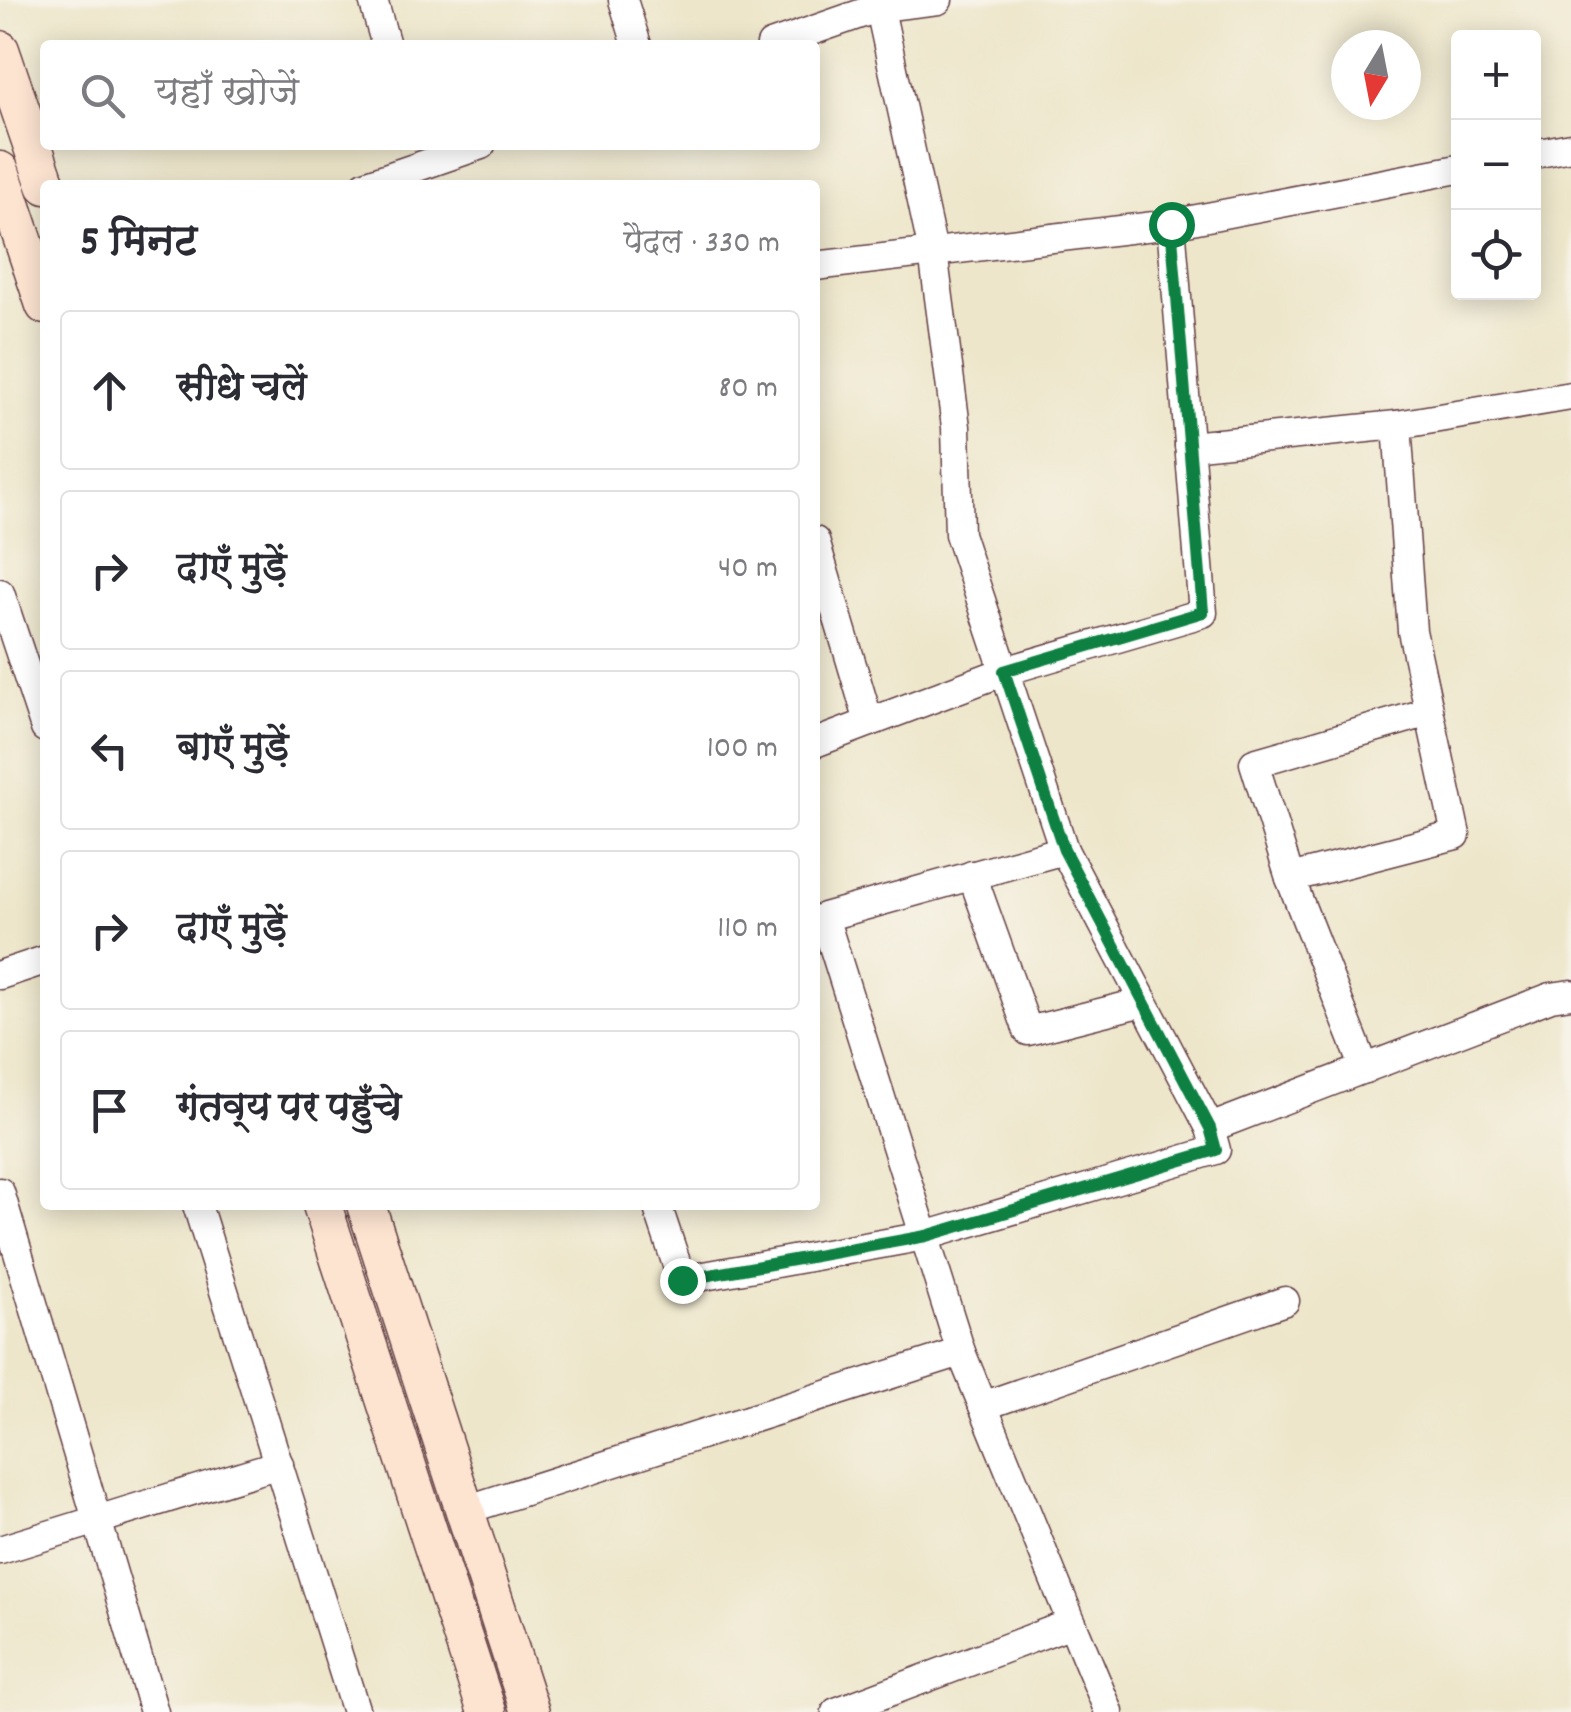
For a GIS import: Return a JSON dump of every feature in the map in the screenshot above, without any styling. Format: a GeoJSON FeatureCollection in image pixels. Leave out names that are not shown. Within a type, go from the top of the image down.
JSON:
{"type":"FeatureCollection","features":[{"type":"Feature","properties":{"kind":"main road"},"geometry":{"type":"LineString","coordinates":[[0,50],[44,180]]}},
{"type":"Feature","properties":{"kind":"main road"},"geometry":{"type":"LineString","coordinates":[[0,170],[40,290]]}},
{"type":"Feature","properties":{"kind":"main road"},"geometry":{"type":"LineString","coordinates":[[324,1210],[487,1712]]}},
{"type":"Feature","properties":{"kind":"main road"},"geometry":{"type":"LineString","coordinates":[[368,1210],[530,1712]]}},
{"type":"Feature","properties":{"kind":"street"},"geometry":{"type":"LineString","coordinates":[[372,0],[384,40]]}},
{"type":"Feature","properties":{"kind":"street"},"geometry":{"type":"LineString","coordinates":[[623,0],[635,40]]}},
{"type":"Feature","properties":{"kind":"street"},"geometry":{"type":"LineString","coordinates":[[784,40],[879,4],[938,0]]}},
{"type":"Feature","properties":{"kind":"street"},"geometry":{"type":"LineString","coordinates":[[659,1210],[682,1280],[926,1236],[1216,1150],[1210,1128],[1064,850],[959,534],[956,428],[933,252],[879,4]]}},
{"type":"Feature","properties":{"kind":"street"},"geometry":{"type":"LineString","coordinates":[[1541,153],[1571,147]]}},
{"type":"Feature","properties":{"kind":"street"},"geometry":{"type":"LineString","coordinates":[[374,180],[420,155],[450,150]]}},
{"type":"Feature","properties":{"kind":"street"},"geometry":{"type":"LineString","coordinates":[[820,265],[1171,224],[1451,169]]}},
{"type":"Feature","properties":{"kind":"street"},"geometry":{"type":"LineString","coordinates":[[820,741],[1004,671],[1203,612],[1171,224]]}},
{"type":"Feature","properties":{"kind":"street"},"geometry":{"type":"LineString","coordinates":[[1189,446],[1397,425],[1571,396]]}},
{"type":"Feature","properties":{"kind":"street"},"geometry":{"type":"LineString","coordinates":[[1290,878],[1456,835],[1412,631],[1397,425]]}},
{"type":"Feature","properties":{"kind":"street"},"geometry":{"type":"LineString","coordinates":[[820,557],[870,722]]}},
{"type":"Feature","properties":{"kind":"street"},"geometry":{"type":"LineString","coordinates":[[0,593],[40,713]]}},
{"type":"Feature","properties":{"kind":"street"},"geometry":{"type":"LineString","coordinates":[[1364,1068],[1290,878],[1254,763],[1430,712]]}},
{"type":"Feature","properties":{"kind":"street"},"geometry":{"type":"LineString","coordinates":[[1064,850],[820,912],[961,1352],[1108,1712]]}},
{"type":"Feature","properties":{"kind":"street"},"geometry":{"type":"LineString","coordinates":[[972,875],[1028,1031],[1143,1002]]}},
{"type":"Feature","properties":{"kind":"street"},"geometry":{"type":"LineString","coordinates":[[0,976],[40,962]]}},
{"type":"Feature","properties":{"kind":"street"},"geometry":{"type":"LineString","coordinates":[[1210,1128],[1551,997],[1571,994]]}},
{"type":"Feature","properties":{"kind":"street"},"geometry":{"type":"LineString","coordinates":[[0,1192],[154,1712]]}},
{"type":"Feature","properties":{"kind":"street"},"geometry":{"type":"LineString","coordinates":[[200,1210],[356,1712]]}},
{"type":"Feature","properties":{"kind":"street"},"geometry":{"type":"LineString","coordinates":[[983,1406],[1285,1301]]}},
{"type":"Feature","properties":{"kind":"street"},"geometry":{"type":"LineString","coordinates":[[462,1511],[961,1352]]}},
{"type":"Feature","properties":{"kind":"street"},"geometry":{"type":"LineString","coordinates":[[0,1550],[278,1464]]}},
{"type":"Feature","properties":{"kind":"street"},"geometry":{"type":"LineString","coordinates":[[836,1712],[1072,1623]]}},
{"type":"Feature","properties":{"kind":"route"},"geometry":{"type":"LineString","coordinates":[[682,1280],[926,1236],[1216,1150],[1210,1128],[1064,850],[1004,671],[1203,612],[1171,224]]}}]}
